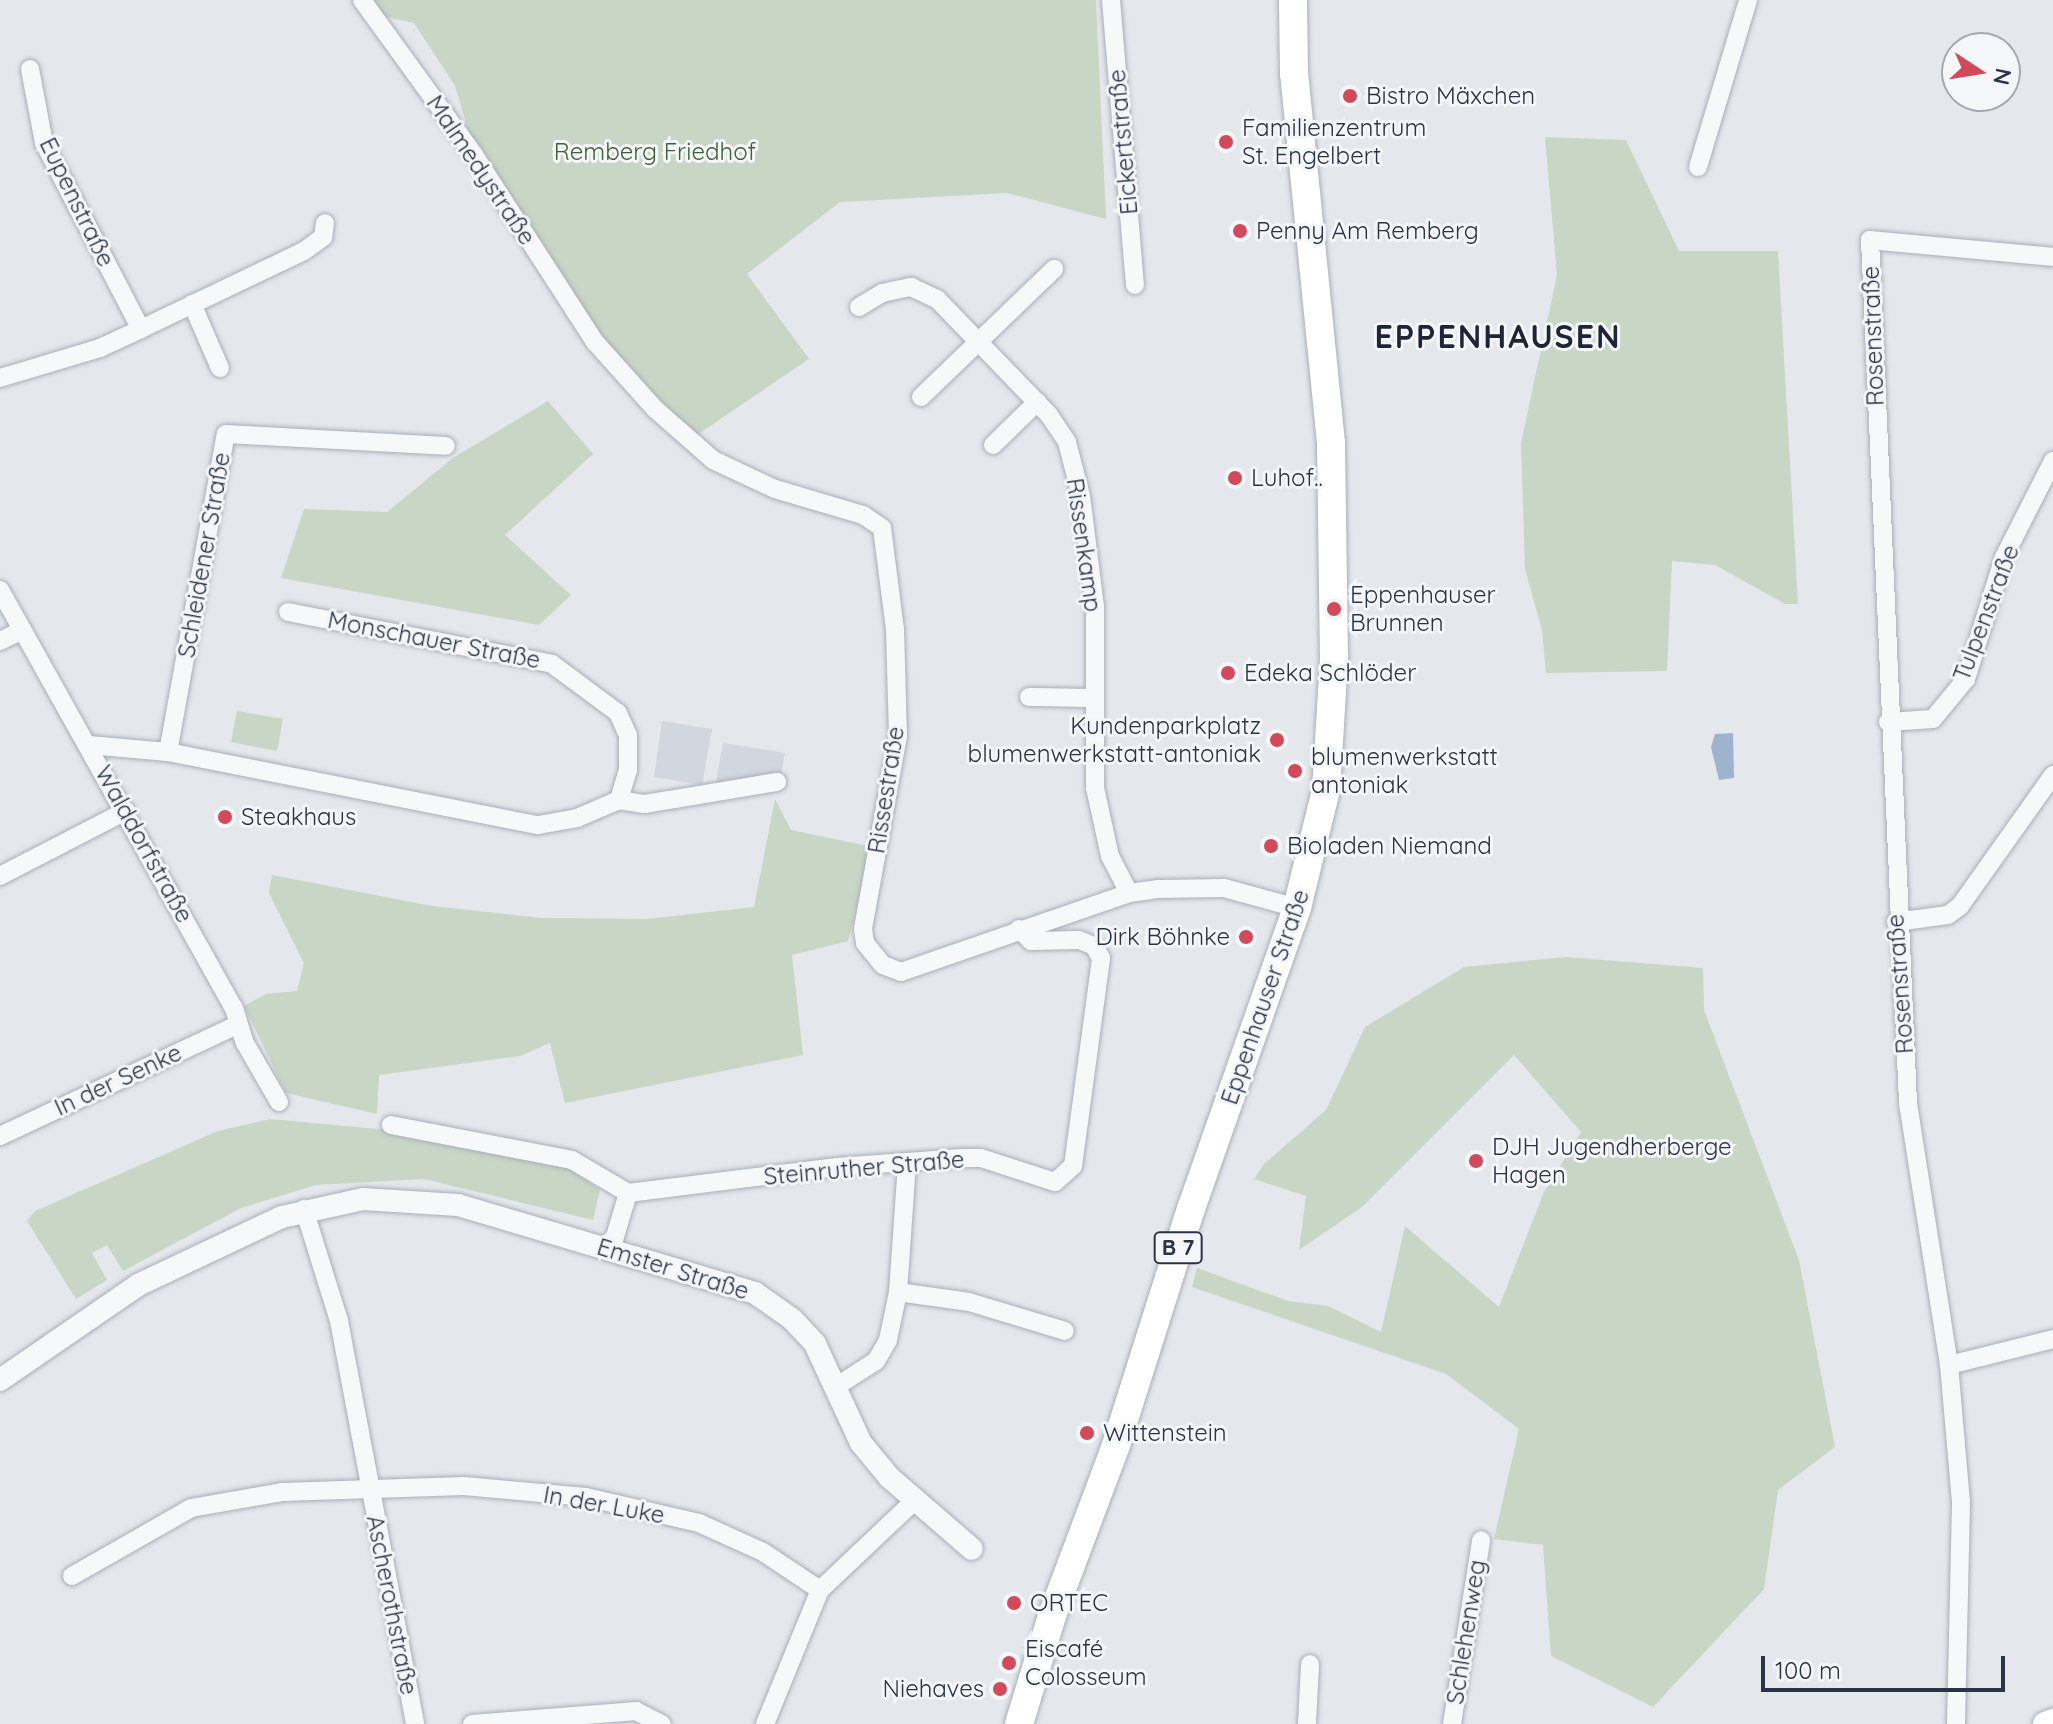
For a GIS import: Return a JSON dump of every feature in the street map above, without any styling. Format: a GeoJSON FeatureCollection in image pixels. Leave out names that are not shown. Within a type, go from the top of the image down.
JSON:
{"type":"FeatureCollection","features":[{"type":"Feature","properties":{"kind":"main road","name":"Eppenhauser Straße"},"geometry":{"type":"LineString","coordinates":[[1019,1724],[1053,1613],[1116,1445],[1191,1209],[1297,908],[1326,790],[1334,627],[1329,395],[1294,74],[1293,0]]}},
{"type":"Feature","properties":{"kind":"main road"},"geometry":{"type":"LineString","coordinates":[[2045,1724],[2053,1721]]}},
{"type":"Feature","properties":{"kind":"street","name":"Malmedystraße"},"geometry":{"type":"LineString","coordinates":[[362,0],[474,155],[595,342]]}},
{"type":"Feature","properties":{"kind":"street","name":"Eickertstraße"},"geometry":{"type":"LineString","coordinates":[[1111,0],[1135,285]]}},
{"type":"Feature","properties":{"kind":"street"},"geometry":{"type":"LineString","coordinates":[[1698,167],[1748,0]]}},
{"type":"Feature","properties":{"kind":"street","name":"Eupenstraße"},"geometry":{"type":"LineString","coordinates":[[30,69],[44,143],[141,329]]}},
{"type":"Feature","properties":{"kind":"street"},"geometry":{"type":"LineString","coordinates":[[0,378],[100,348],[141,329],[304,251],[323,237],[325,223]]}},
{"type":"Feature","properties":{"kind":"street","name":"Rosenstraße"},"geometry":{"type":"LineString","coordinates":[[1956,1724],[1963,1575],[1949,1365],[1908,1103],[1896,922],[1870,240],[2053,257]]}},
{"type":"Feature","properties":{"kind":"street"},"geometry":{"type":"LineString","coordinates":[[921,397],[1054,269]]}},
{"type":"Feature","properties":{"kind":"street","name":"Rissenkamp"},"geometry":{"type":"LineString","coordinates":[[859,307],[882,293],[911,287],[937,299],[1037,402],[1067,442],[1081,496],[1095,607],[1095,788],[1110,856],[1129,893]]}},
{"type":"Feature","properties":{"kind":"street"},"geometry":{"type":"LineString","coordinates":[[192,304],[220,368]]}},
{"type":"Feature","properties":{"kind":"street","name":"Rissestraße"},"geometry":{"type":"LineString","coordinates":[[595,342],[655,409],[713,460],[775,489],[863,515],[886,535],[895,629],[898,736],[865,915],[865,943],[883,965],[901,972],[1129,893],[1198,886],[1297,908]]}},
{"type":"Feature","properties":{"kind":"street"},"geometry":{"type":"LineString","coordinates":[[993,445],[1037,402]]}},
{"type":"Feature","properties":{"kind":"street","name":"Schleidener Straße"},"geometry":{"type":"LineString","coordinates":[[168,752],[226,434],[446,446]]}},
{"type":"Feature","properties":{"kind":"street","name":"Tulpenstraße"},"geometry":{"type":"LineString","coordinates":[[1888,722],[1933,719],[1966,679],[2004,557],[2053,461]]}},
{"type":"Feature","properties":{"kind":"street","name":"Walddorfstraße"},"geometry":{"type":"LineString","coordinates":[[0,590],[234,1008],[237,1025],[279,1102]]}},
{"type":"Feature","properties":{"kind":"street","name":"Monschauer Straße"},"geometry":{"type":"LineString","coordinates":[[288,612],[552,664],[618,713],[628,735],[628,770],[619,800]]}},
{"type":"Feature","properties":{"kind":"street"},"geometry":{"type":"LineString","coordinates":[[0,641],[23,630]]}},
{"type":"Feature","properties":{"kind":"street"},"geometry":{"type":"LineString","coordinates":[[1029,697],[1095,698]]}},
{"type":"Feature","properties":{"kind":"street"},"geometry":{"type":"LineString","coordinates":[[89,745],[168,752],[538,825],[577,818],[619,800],[645,804],[777,782]]}},
{"type":"Feature","properties":{"kind":"street"},"geometry":{"type":"LineString","coordinates":[[1896,922],[1948,915],[1960,906],[2053,775]]}},
{"type":"Feature","properties":{"kind":"street"},"geometry":{"type":"LineString","coordinates":[[0,876],[126,811]]}},
{"type":"Feature","properties":{"kind":"street","name":"Steinruther Straße"},"geometry":{"type":"LineString","coordinates":[[628,1193],[837,1167],[981,1158],[1055,1182],[1073,1166],[1101,958],[1094,946],[1079,940],[1031,941],[1019,929]]}},
{"type":"Feature","properties":{"kind":"street","name":"In der Senke"},"geometry":{"type":"LineString","coordinates":[[0,1136],[237,1025]]}},
{"type":"Feature","properties":{"kind":"street"},"geometry":{"type":"LineString","coordinates":[[391,1125],[572,1160],[628,1193],[611,1250]]}},
{"type":"Feature","properties":{"kind":"street"},"geometry":{"type":"LineString","coordinates":[[837,1386],[876,1361],[888,1340],[898,1292],[907,1164]]}},
{"type":"Feature","properties":{"kind":"street","name":"Emster Straße"},"geometry":{"type":"LineString","coordinates":[[0,1380],[138,1285],[304,1209],[385,1198],[446,1203],[755,1293],[792,1319],[815,1344],[861,1443],[913,1502],[972,1549]]}},
{"type":"Feature","properties":{"kind":"street"},"geometry":{"type":"LineString","coordinates":[[304,1209],[339,1321],[370,1487]]}},
{"type":"Feature","properties":{"kind":"street"},"geometry":{"type":"LineString","coordinates":[[898,1292],[969,1302],[1065,1331]]}},
{"type":"Feature","properties":{"kind":"street"},"geometry":{"type":"LineString","coordinates":[[1949,1365],[2053,1339]]}},
{"type":"Feature","properties":{"kind":"street","name":"In der Luke"},"geometry":{"type":"LineString","coordinates":[[72,1576],[191,1508],[282,1492],[464,1486],[586,1497],[699,1523],[763,1552],[820,1590]]}},
{"type":"Feature","properties":{"kind":"street","name":"Ascherothstraße"},"geometry":{"type":"LineString","coordinates":[[370,1487],[415,1724]]}},
{"type":"Feature","properties":{"kind":"street"},"geometry":{"type":"LineString","coordinates":[[765,1724],[820,1590],[913,1502]]}},
{"type":"Feature","properties":{"kind":"street","name":"Schlehenweg"},"geometry":{"type":"LineString","coordinates":[[1452,1724],[1481,1540]]}},
{"type":"Feature","properties":{"kind":"street"},"geometry":{"type":"LineString","coordinates":[[1307,1724],[1310,1664]]}},
{"type":"Feature","properties":{"kind":"street"},"geometry":{"type":"LineString","coordinates":[[472,1724],[636,1711],[662,1724]]}},
{"type":"Feature","properties":{"kind":"shaded area"},"geometry":{"type":"Polygon","coordinates":[[[662,721],[712,729],[702,785],[654,777],[662,721]]]}},
{"type":"Feature","properties":{"kind":"shaded area"},"geometry":{"type":"Polygon","coordinates":[[[723,743],[785,753],[781,775],[715,787],[723,743]]]}},
{"type":"Feature","properties":{"kind":"green space","name":"Remberg Friedhof"},"geometry":{"type":"Polygon","coordinates":[[[365,0],[1096,0],[1106,219],[1007,193],[840,202],[747,274],[809,359],[691,439],[595,342],[475,153],[455,86],[414,23],[376,15],[365,0]]]}},
{"type":"Feature","properties":{"kind":"green space"},"geometry":{"type":"Polygon","coordinates":[[[1545,137],[1626,140],[1679,251],[1778,251],[1798,604],[1785,604],[1715,565],[1672,561],[1667,671],[1546,673],[1542,630],[1525,569],[1521,443],[1557,275],[1545,137]]]}},
{"type":"Feature","properties":{"kind":"green space"},"geometry":{"type":"Polygon","coordinates":[[[548,401],[593,454],[505,535],[571,595],[539,625],[281,578],[304,509],[387,512],[453,458],[548,401]]]}},
{"type":"Feature","properties":{"kind":"green space"},"geometry":{"type":"Polygon","coordinates":[[[237,711],[283,719],[277,751],[231,742],[237,711]]]}},
{"type":"Feature","properties":{"kind":"green space"},"geometry":{"type":"Polygon","coordinates":[[[775,799],[791,830],[873,847],[848,941],[792,955],[803,1055],[565,1103],[550,1043],[520,1056],[379,1075],[377,1114],[286,1093],[244,1006],[266,994],[297,991],[304,963],[269,893],[272,875],[432,906],[541,918],[647,919],[754,907],[775,799]]]}},
{"type":"Feature","properties":{"kind":"green space"},"geometry":{"type":"Polygon","coordinates":[[[1566,957],[1703,968],[1704,1010],[1799,1260],[1835,1447],[1778,1490],[1764,1589],[1653,1707],[1551,1656],[1543,1545],[1494,1539],[1519,1429],[1446,1374],[1192,1287],[1197,1268],[1288,1301],[1328,1306],[1381,1332],[1405,1226],[1499,1307],[1544,1192],[1581,1132],[1514,1055],[1362,1207],[1299,1250],[1306,1196],[1254,1179],[1264,1164],[1326,1110],[1365,1027],[1464,967],[1566,957]]]}},
{"type":"Feature","properties":{"kind":"green space"},"geometry":{"type":"Polygon","coordinates":[[[270,1119],[388,1130],[568,1168],[600,1190],[593,1220],[424,1179],[316,1185],[241,1208],[123,1271],[107,1245],[92,1253],[107,1280],[76,1299],[27,1221],[35,1211],[218,1131],[270,1119]]]}},
{"type":"Feature","properties":{"kind":"water"},"geometry":{"type":"Polygon","coordinates":[[[1733,733],[1734,778],[1719,780],[1711,747],[1715,734],[1733,733]]]}},
{"type":"Feature","properties":{"kind":"place","name":"Bistro Mäxchen"},"geometry":{"type":"Point","coordinates":[1350,96]}},
{"type":"Feature","properties":{"kind":"place","name":"Familienzentrum St. Engelbert"},"geometry":{"type":"Point","coordinates":[1226,142]}},
{"type":"Feature","properties":{"kind":"place","name":"Penny Am Remberg"},"geometry":{"type":"Point","coordinates":[1240,231]}},
{"type":"Feature","properties":{"kind":"place","name":"Luhof.."},"geometry":{"type":"Point","coordinates":[1235,478]}},
{"type":"Feature","properties":{"kind":"place","name":"Eppenhauser Brunnen"},"geometry":{"type":"Point","coordinates":[1334,609]}},
{"type":"Feature","properties":{"kind":"place","name":"Edeka Schlöder"},"geometry":{"type":"Point","coordinates":[1228,673]}},
{"type":"Feature","properties":{"kind":"place","name":"Kundenparkplatz blumenwerkstatt-antoniak"},"geometry":{"type":"Point","coordinates":[1277,740]}},
{"type":"Feature","properties":{"kind":"place","name":"blumenwerkstatt antoniak"},"geometry":{"type":"Point","coordinates":[1295,771]}},
{"type":"Feature","properties":{"kind":"place","name":"Steakhaus"},"geometry":{"type":"Point","coordinates":[225,817]}},
{"type":"Feature","properties":{"kind":"place","name":"Bioladen Niemand"},"geometry":{"type":"Point","coordinates":[1271,846]}},
{"type":"Feature","properties":{"kind":"place","name":"Dirk Böhnke"},"geometry":{"type":"Point","coordinates":[1246,937]}},
{"type":"Feature","properties":{"kind":"place","name":"DJH Jugendherberge Hagen"},"geometry":{"type":"Point","coordinates":[1476,1161]}},
{"type":"Feature","properties":{"kind":"place","name":"Wittenstein"},"geometry":{"type":"Point","coordinates":[1087,1433]}},
{"type":"Feature","properties":{"kind":"place","name":"ORTEC"},"geometry":{"type":"Point","coordinates":[1014,1603]}},
{"type":"Feature","properties":{"kind":"place","name":"Eiscafé Colosseum"},"geometry":{"type":"Point","coordinates":[1009,1663]}},
{"type":"Feature","properties":{"kind":"place","name":"Niehaves"},"geometry":{"type":"Point","coordinates":[1000,1689]}},
{"type":"Feature","properties":{"kind":"district","name":"EPPENHAUSEN"},"geometry":{"type":"Point","coordinates":[1498,336]}}]}
